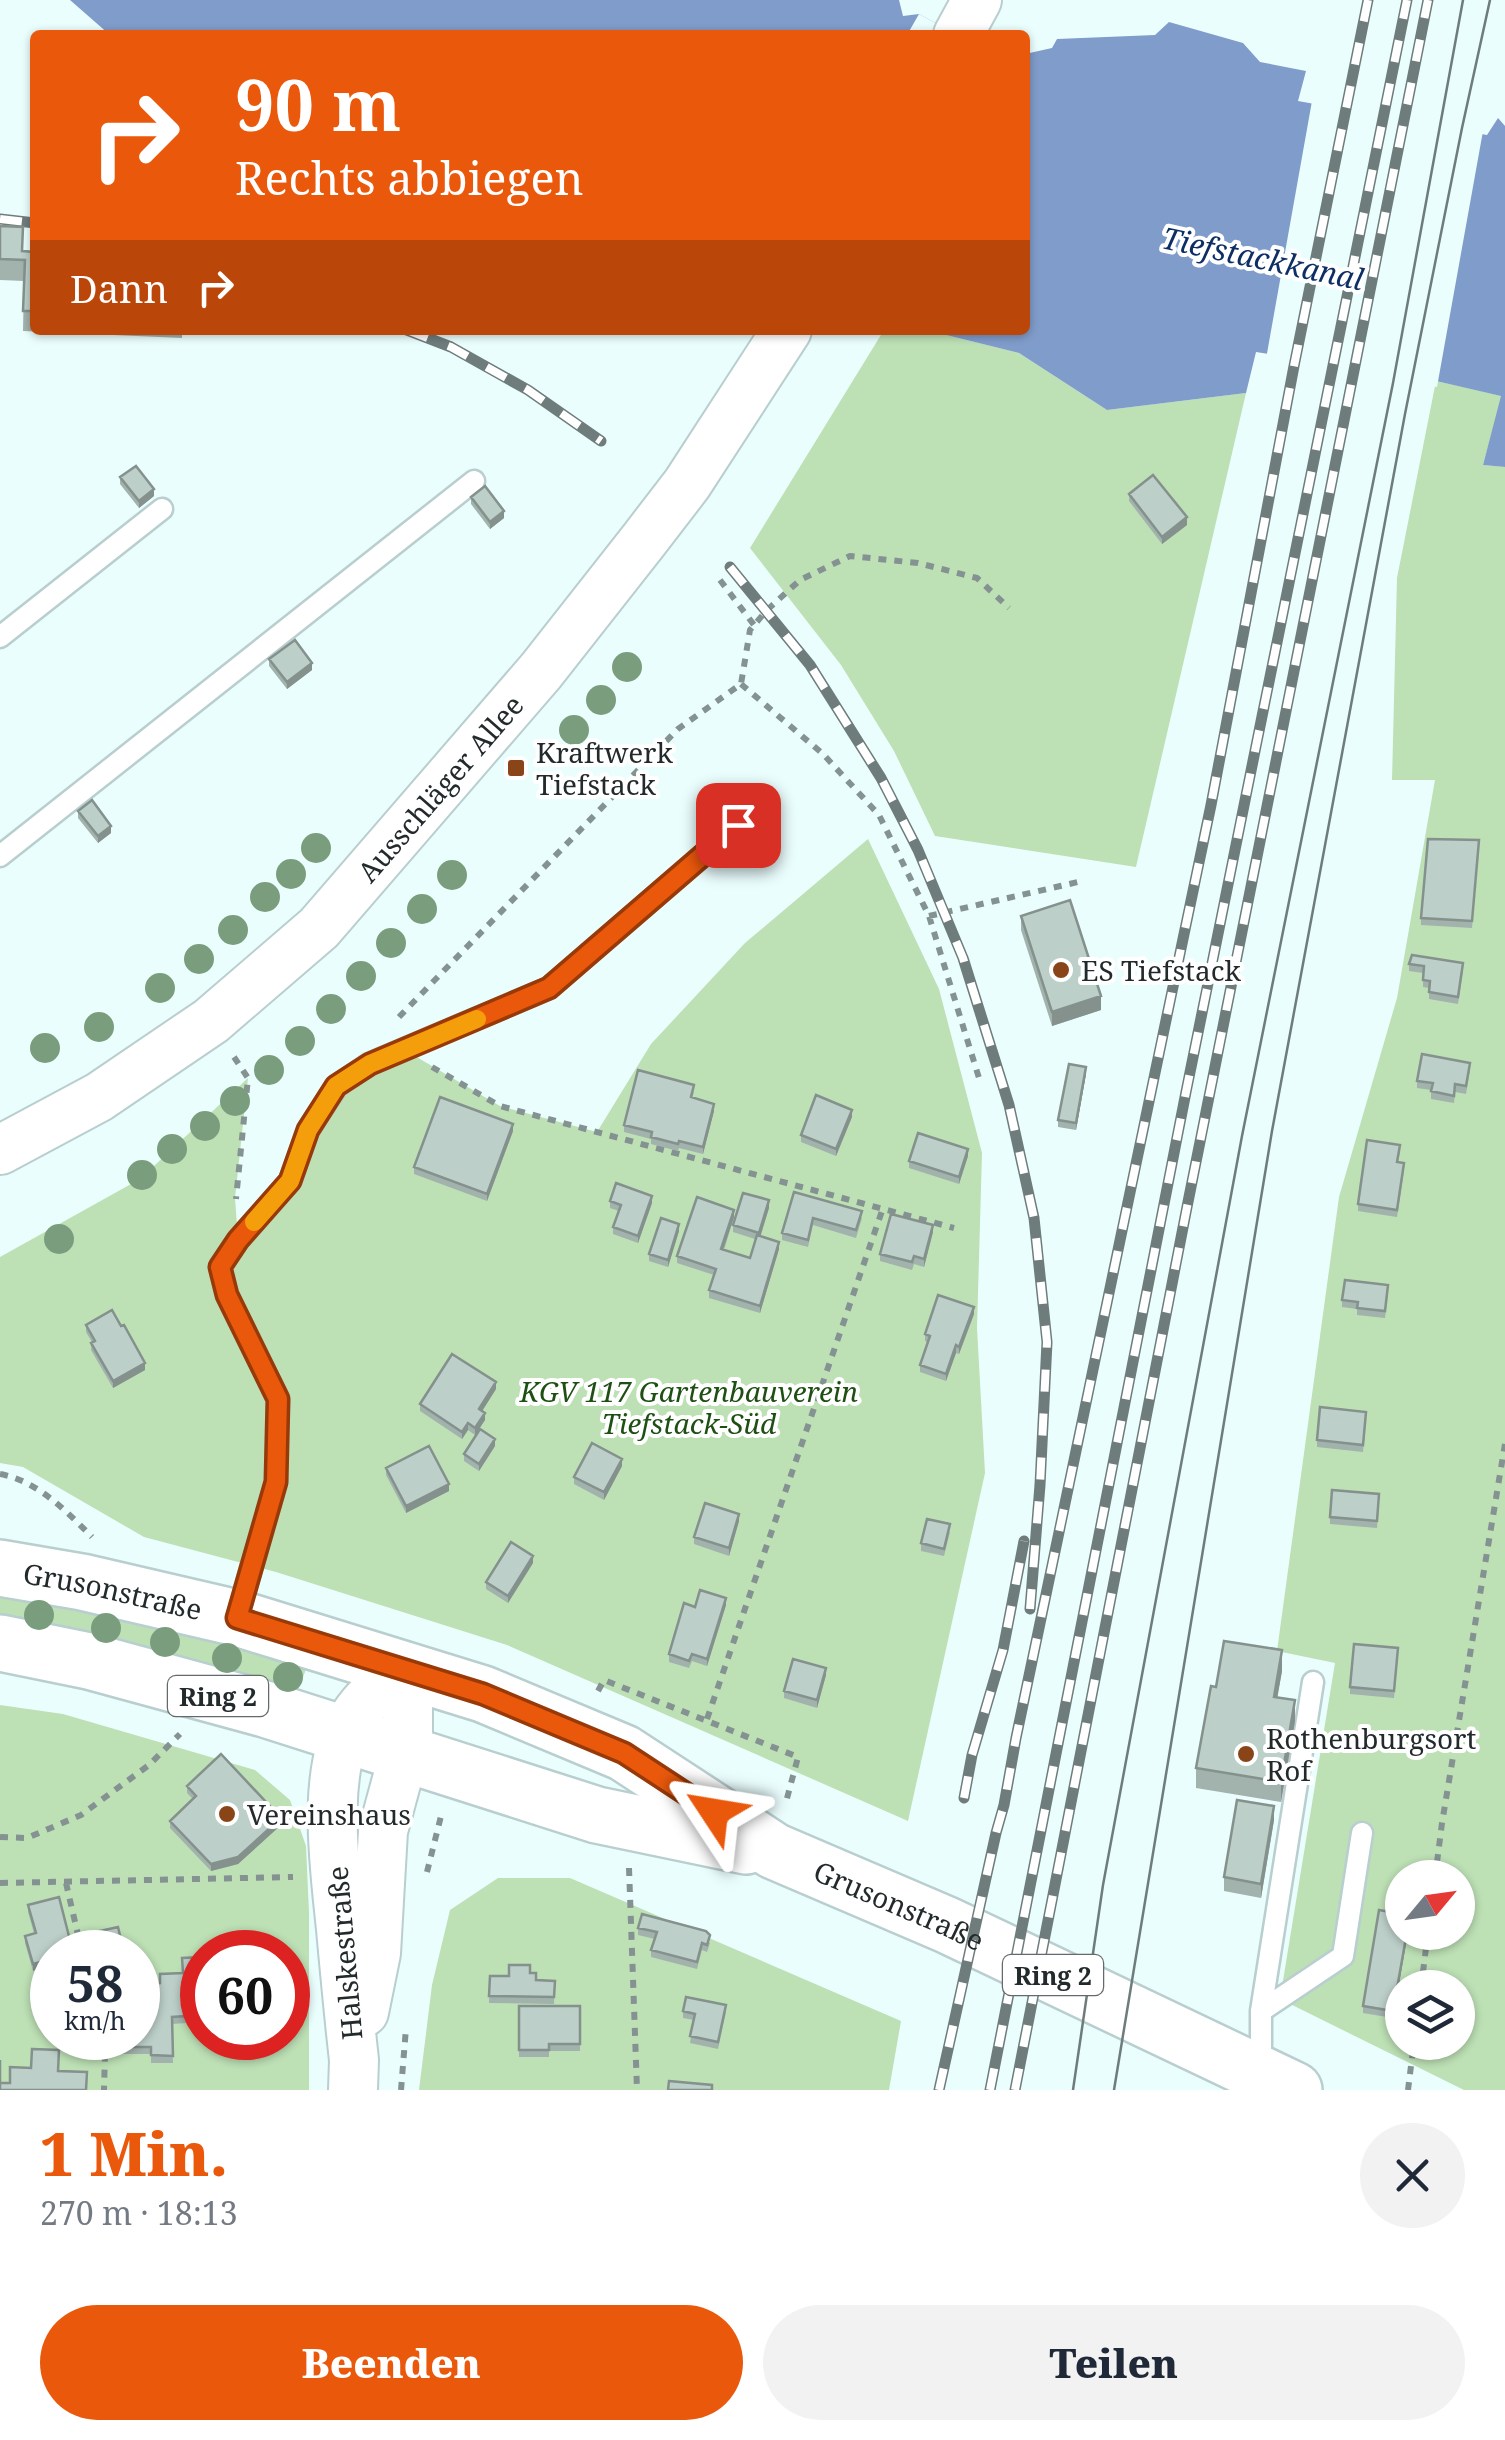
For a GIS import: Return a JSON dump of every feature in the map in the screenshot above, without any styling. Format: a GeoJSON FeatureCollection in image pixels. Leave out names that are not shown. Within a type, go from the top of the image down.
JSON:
{"type":"FeatureCollection","features":[{"type":"Feature","properties":{"kind":"main road","name":"Grusonstraße"},"geometry":{"type":"LineString","coordinates":[[0,1568],[82,1582],[237,1618],[483,1694],[624,1753],[774,1851],[946,1925],[1278,2082]]}},
{"type":"Feature","properties":{"kind":"main road","name":"Grusonstraße"},"geometry":{"type":"LineString","coordinates":[[0,1643],[89,1661],[194,1689],[597,1815],[774,1851]]}},
{"type":"Feature","properties":{"kind":"street"},"geometry":{"type":"LineString","coordinates":[[961,30],[976,0]]}},
{"type":"Feature","properties":{"kind":"street","name":"Ausschläger Allee"},"geometry":{"type":"LineString","coordinates":[[0,1150],[99,1096],[211,1022],[319,928],[541,671],[686,484],[784,335]]}},
{"type":"Feature","properties":{"kind":"street","name":"Halskestraße"},"geometry":{"type":"LineString","coordinates":[[353,2075],[333,1793],[346,1734],[360,1709],[403,1668]]}},
{"type":"Feature","properties":{"kind":"street","name":"Halskestraße"},"geometry":{"type":"LineString","coordinates":[[353,2075],[376,1953],[384,1831],[406,1753],[409,1717],[403,1668]]}},
{"type":"Feature","properties":{"kind":"lane"},"geometry":{"type":"LineString","coordinates":[[0,856],[474,481]]}},
{"type":"Feature","properties":{"kind":"lane"},"geometry":{"type":"LineString","coordinates":[[0,637],[162,509]]}},
{"type":"Feature","properties":{"kind":"lane"},"geometry":{"type":"LineString","coordinates":[[237,1618],[276,1482],[278,1399],[227,1295],[220,1267],[238,1240],[290,1181],[308,1130],[336,1086],[402,1049],[549,988],[765,802]]}},
{"type":"Feature","properties":{"kind":"lane"},"geometry":{"type":"LineString","coordinates":[[1278,2082],[1261,2011],[1313,1682]]}},
{"type":"Feature","properties":{"kind":"lane"},"geometry":{"type":"LineString","coordinates":[[1261,2011],[1343,1956],[1362,1833]]}},
{"type":"Feature","properties":{"kind":"path"},"geometry":{"type":"LineString","coordinates":[[370,1064],[378,1039],[678,729],[741,684],[750,630],[800,580],[850,556],[918,563],[977,578],[1008,608]]}},
{"type":"Feature","properties":{"kind":"path"},"geometry":{"type":"LineString","coordinates":[[720,580],[754,625]]}},
{"type":"Feature","properties":{"kind":"path"},"geometry":{"type":"LineString","coordinates":[[741,684],[823,754],[879,815],[928,916],[979,1078]]}},
{"type":"Feature","properties":{"kind":"path"},"geometry":{"type":"LineString","coordinates":[[928,916],[1078,882]]}},
{"type":"Feature","properties":{"kind":"path"},"geometry":{"type":"LineString","coordinates":[[211,1022],[248,1078],[236,1198],[238,1240]]}},
{"type":"Feature","properties":{"kind":"path"},"geometry":{"type":"LineString","coordinates":[[402,1049],[500,1106],[954,1228]]}},
{"type":"Feature","properties":{"kind":"path"},"geometry":{"type":"LineString","coordinates":[[706,1719],[883,1208]]}},
{"type":"Feature","properties":{"kind":"path"},"geometry":{"type":"LineString","coordinates":[[1437,1860],[1505,1444]]}},
{"type":"Feature","properties":{"kind":"path"},"geometry":{"type":"LineString","coordinates":[[0,1474],[33,1486],[66,1510],[104,1548]]}},
{"type":"Feature","properties":{"kind":"path"},"geometry":{"type":"LineString","coordinates":[[0,1837],[27,1838],[81,1815],[149,1766],[180,1734],[194,1689]]}},
{"type":"Feature","properties":{"kind":"path"},"geometry":{"type":"LineString","coordinates":[[627,1821],[637,2090]]}},
{"type":"Feature","properties":{"kind":"path"},"geometry":{"type":"LineString","coordinates":[[0,1883],[299,1877]]}},
{"type":"Feature","properties":{"kind":"path"},"geometry":{"type":"LineString","coordinates":[[66,1883],[77,1930]]}},
{"type":"Feature","properties":{"kind":"path"},"geometry":{"type":"LineString","coordinates":[[104,2090],[105,2060]]}},
{"type":"Feature","properties":{"kind":"path"},"geometry":{"type":"LineString","coordinates":[[1408,2090],[1412,2060]]}},
{"type":"Feature","properties":{"kind":"green space"},"geometry":{"type":"Polygon","coordinates":[[[881,335],[946,335],[1019,353],[1107,410],[1246,393],[1136,867],[935,836],[894,751],[841,665],[750,548],[881,335]]]}},
{"type":"Feature","properties":{"kind":"green space"},"geometry":{"type":"Polygon","coordinates":[[[1436,381],[1502,396],[1483,465],[1505,467],[1505,2090],[1464,2090],[1403,2060],[1475,2060],[1475,1970],[1385,1970],[1385,2051],[1280,1999],[1335,1663],[1277,1651],[1339,1197],[1397,998],[1435,780],[1392,780],[1397,578],[1436,381]]]}},
{"type":"Feature","properties":{"kind":"green space","name":"KGV 117 Gartenbauverein Tiefstack-Süd"},"geometry":{"type":"Polygon","coordinates":[[[868,839],[939,989],[982,1153],[977,1328],[985,1473],[908,1821],[507,1645],[276,1572],[144,1537],[23,1467],[0,1463],[0,1257],[140,1179],[248,1078],[235,1198],[238,1239],[290,1181],[337,1086],[403,1049],[500,1106],[597,1132],[651,1044],[745,943],[868,839]]]}},
{"type":"Feature","properties":{"kind":"green space"},"geometry":{"type":"Polygon","coordinates":[[[0,1594],[93,1609],[308,1664],[297,1693],[0,1617],[0,1594]]]}},
{"type":"Feature","properties":{"kind":"green space"},"geometry":{"type":"Polygon","coordinates":[[[0,1705],[63,1714],[255,1770],[290,1800],[306,1846],[309,1930],[180,1930],[180,2060],[309,2060],[309,2090],[0,2090],[0,1705]]]}},
{"type":"Feature","properties":{"kind":"green space"},"geometry":{"type":"Polygon","coordinates":[[[498,1878],[570,1878],[901,2021],[889,2090],[419,2090],[432,1985],[450,1910],[498,1878]]]}},
{"type":"Feature","properties":{"kind":"water"},"geometry":{"type":"Polygon","coordinates":[[[70,0],[899,0],[903,16],[919,14],[948,30],[104,30],[70,0]]]}},
{"type":"Feature","properties":{"kind":"water","name":"Tiefstackkanal"},"geometry":{"type":"Polygon","coordinates":[[[1169,22],[1243,43],[1260,62],[1306,71],[1298,101],[1487,135],[1498,118],[1505,126],[1505,467],[1483,465],[1501,396],[1436,381],[1256,352],[1246,393],[1107,410],[1019,353],[946,335],[1030,335],[1030,53],[1052,48],[1057,39],[1155,35],[1169,22]]]}},
{"type":"Feature","properties":{"kind":"pier"},"geometry":{"type":"Polygon","coordinates":[[[919,14],[948,30],[910,30],[919,14]]]}},
{"type":"Feature","properties":{"kind":"pier"},"geometry":{"type":"Polygon","coordinates":[[[1312,101],[1483,131],[1437,387],[1266,359],[1312,101]]]}},
{"type":"Feature","properties":{"kind":"building"},"geometry":{"type":"Polygon","coordinates":[[[0,226],[23,227],[22,251],[30,252],[30,311],[23,311],[25,260],[0,259],[0,226]]]}},
{"type":"Feature","properties":{"kind":"building"},"geometry":{"type":"Polygon","coordinates":[[[136,466],[154,489],[139,501],[120,477],[136,466]]]}},
{"type":"Feature","properties":{"kind":"building"},"geometry":{"type":"Polygon","coordinates":[[[1153,475],[1187,517],[1162,537],[1129,494],[1153,475]]]}},
{"type":"Feature","properties":{"kind":"building"},"geometry":{"type":"Polygon","coordinates":[[[485,486],[504,511],[490,522],[471,497],[485,486]]]}},
{"type":"Feature","properties":{"kind":"building"},"geometry":{"type":"Polygon","coordinates":[[[295,640],[312,663],[287,682],[269,659],[295,640]]]}},
{"type":"Feature","properties":{"kind":"building"},"geometry":{"type":"Polygon","coordinates":[[[92,800],[111,826],[98,836],[78,811],[92,800]]]}},
{"type":"Feature","properties":{"kind":"building"},"geometry":{"type":"Polygon","coordinates":[[[1428,839],[1479,840],[1472,921],[1421,918],[1428,839]]]}},
{"type":"Feature","properties":{"kind":"building","name":"ES Tiefstack"},"geometry":{"type":"Polygon","coordinates":[[[1070,900],[1101,996],[1052,1012],[1021,916],[1070,900]]]}},
{"type":"Feature","properties":{"kind":"building"},"geometry":{"type":"Polygon","coordinates":[[[1412,955],[1463,963],[1458,997],[1429,992],[1430,981],[1423,980],[1424,966],[1409,964],[1412,955]]]}},
{"type":"Feature","properties":{"kind":"building"},"geometry":{"type":"Polygon","coordinates":[[[1422,1054],[1470,1063],[1466,1086],[1455,1084],[1454,1096],[1431,1091],[1433,1083],[1417,1081],[1422,1054]]]}},
{"type":"Feature","properties":{"kind":"building"},"geometry":{"type":"Polygon","coordinates":[[[1069,1064],[1086,1067],[1076,1123],[1058,1120],[1069,1064]]]}},
{"type":"Feature","properties":{"kind":"building"},"geometry":{"type":"Polygon","coordinates":[[[638,1070],[694,1085],[691,1097],[714,1104],[703,1147],[651,1137],[652,1132],[624,1125],[638,1070]]]}},
{"type":"Feature","properties":{"kind":"building"},"geometry":{"type":"Polygon","coordinates":[[[816,1095],[852,1110],[836,1149],[801,1135],[816,1095]]]}},
{"type":"Feature","properties":{"kind":"building"},"geometry":{"type":"Polygon","coordinates":[[[440,1097],[513,1124],[487,1194],[414,1167],[440,1097]]]}},
{"type":"Feature","properties":{"kind":"building"},"geometry":{"type":"Polygon","coordinates":[[[918,1133],[968,1149],[959,1177],[909,1161],[918,1133]]]}},
{"type":"Feature","properties":{"kind":"building"},"geometry":{"type":"Polygon","coordinates":[[[1367,1140],[1400,1145],[1397,1162],[1404,1163],[1397,1210],[1358,1204],[1367,1140]]]}},
{"type":"Feature","properties":{"kind":"building"},"geometry":{"type":"Polygon","coordinates":[[[616,1183],[652,1196],[638,1236],[613,1227],[621,1205],[610,1201],[616,1183]]]}},
{"type":"Feature","properties":{"kind":"building"},"geometry":{"type":"Polygon","coordinates":[[[794,1192],[862,1211],[856,1230],[813,1218],[808,1240],[782,1233],[794,1192]]]}},
{"type":"Feature","properties":{"kind":"building"},"geometry":{"type":"Polygon","coordinates":[[[743,1193],[769,1200],[759,1233],[733,1225],[743,1193]]]}},
{"type":"Feature","properties":{"kind":"building"},"geometry":{"type":"Polygon","coordinates":[[[697,1197],[734,1210],[721,1249],[750,1258],[757,1235],[779,1242],[760,1306],[709,1290],[716,1269],[677,1256],[697,1197]]]}},
{"type":"Feature","properties":{"kind":"building"},"geometry":{"type":"Polygon","coordinates":[[[891,1214],[933,1225],[924,1259],[914,1256],[912,1262],[880,1254],[891,1214]]]}},
{"type":"Feature","properties":{"kind":"building"},"geometry":{"type":"Polygon","coordinates":[[[661,1218],[679,1224],[668,1260],[649,1254],[661,1218]]]}},
{"type":"Feature","properties":{"kind":"building"},"geometry":{"type":"Polygon","coordinates":[[[1345,1280],[1388,1285],[1385,1311],[1357,1308],[1358,1302],[1342,1300],[1345,1280]]]}},
{"type":"Feature","properties":{"kind":"building"},"geometry":{"type":"Polygon","coordinates":[[[938,1295],[974,1307],[946,1374],[920,1365],[938,1295]]]}},
{"type":"Feature","properties":{"kind":"building"},"geometry":{"type":"Polygon","coordinates":[[[112,1310],[145,1363],[113,1381],[91,1343],[95,1341],[86,1325],[112,1310]]]}},
{"type":"Feature","properties":{"kind":"building"},"geometry":{"type":"Polygon","coordinates":[[[452,1354],[496,1382],[479,1409],[485,1413],[475,1428],[468,1423],[462,1432],[420,1404],[452,1354]]]}},
{"type":"Feature","properties":{"kind":"building"},"geometry":{"type":"Polygon","coordinates":[[[1320,1407],[1366,1412],[1363,1445],[1317,1440],[1320,1407]]]}},
{"type":"Feature","properties":{"kind":"building"},"geometry":{"type":"Polygon","coordinates":[[[480,1429],[495,1439],[479,1464],[464,1454],[480,1429]]]}},
{"type":"Feature","properties":{"kind":"building"},"geometry":{"type":"Polygon","coordinates":[[[592,1443],[622,1459],[604,1492],[574,1477],[592,1443]]]}},
{"type":"Feature","properties":{"kind":"building"},"geometry":{"type":"Polygon","coordinates":[[[429,1446],[449,1484],[406,1506],[386,1468],[429,1446]]]}},
{"type":"Feature","properties":{"kind":"building"},"geometry":{"type":"Polygon","coordinates":[[[1332,1490],[1379,1494],[1377,1521],[1330,1517],[1332,1490]]]}},
{"type":"Feature","properties":{"kind":"building"},"geometry":{"type":"Polygon","coordinates":[[[705,1503],[739,1514],[729,1548],[694,1537],[705,1503]]]}},
{"type":"Feature","properties":{"kind":"building"},"geometry":{"type":"Polygon","coordinates":[[[927,1519],[950,1524],[944,1549],[921,1543],[927,1519]]]}},
{"type":"Feature","properties":{"kind":"building"},"geometry":{"type":"Polygon","coordinates":[[[511,1542],[533,1556],[508,1596],[486,1582],[511,1542]]]}},
{"type":"Feature","properties":{"kind":"building"},"geometry":{"type":"Polygon","coordinates":[[[700,1590],[726,1598],[707,1659],[692,1654],[689,1661],[669,1654],[684,1603],[695,1607],[700,1590]]]}},
{"type":"Feature","properties":{"kind":"building","name":"Rothenburgsort Rof"},"geometry":{"type":"Polygon","coordinates":[[[1224,1641],[1282,1650],[1274,1697],[1295,1700],[1281,1782],[1196,1768],[1211,1686],[1216,1687],[1224,1641]]]}},
{"type":"Feature","properties":{"kind":"building"},"geometry":{"type":"Polygon","coordinates":[[[1354,1644],[1398,1648],[1394,1691],[1350,1687],[1354,1644]]]}},
{"type":"Feature","properties":{"kind":"building"},"geometry":{"type":"Polygon","coordinates":[[[793,1659],[826,1668],[817,1700],[784,1691],[793,1659]]]}},
{"type":"Feature","properties":{"kind":"building","name":"Vereinshaus"},"geometry":{"type":"Polygon","coordinates":[[[221,1754],[281,1818],[238,1857],[211,1864],[170,1821],[196,1796],[187,1786],[221,1754]]]}},
{"type":"Feature","properties":{"kind":"building"},"geometry":{"type":"Polygon","coordinates":[[[1237,1800],[1274,1806],[1261,1884],[1224,1877],[1237,1800]]]}},
{"type":"Feature","properties":{"kind":"building"},"geometry":{"type":"Polygon","coordinates":[[[59,1897],[67,1930],[35,1930],[28,1905],[59,1897]]]}},
{"type":"Feature","properties":{"kind":"building"},"geometry":{"type":"Polygon","coordinates":[[[1379,1910],[1385,1911],[1385,1950],[1404,1950],[1400,1970],[1385,1970],[1385,2010],[1363,2006],[1379,1910]]]}},
{"type":"Feature","properties":{"kind":"building"},"geometry":{"type":"Polygon","coordinates":[[[642,1914],[706,1931],[710,1935],[707,1945],[702,1943],[697,1962],[651,1950],[657,1932],[638,1928],[642,1914]]]}},
{"type":"Feature","properties":{"kind":"building"},"geometry":{"type":"Polygon","coordinates":[[[509,1965],[530,1965],[536,1980],[555,1981],[554,1997],[489,1996],[490,1976],[509,1976],[509,1965]]]}},
{"type":"Feature","properties":{"kind":"building"},"geometry":{"type":"Polygon","coordinates":[[[180,1973],[180,2016],[172,2017],[173,2056],[160,2055],[160,1974],[180,1973]]]}},
{"type":"Feature","properties":{"kind":"building"},"geometry":{"type":"Polygon","coordinates":[[[686,1997],[726,2005],[718,2042],[690,2036],[695,2014],[683,2011],[686,1997]]]}},
{"type":"Feature","properties":{"kind":"building"},"geometry":{"type":"Polygon","coordinates":[[[519,2006],[580,2006],[580,2044],[549,2044],[549,2050],[519,2050],[519,2006]]]}},
{"type":"Feature","properties":{"kind":"building"},"geometry":{"type":"Polygon","coordinates":[[[31,2060],[59,2060],[58,2071],[87,2072],[86,2090],[0,2090],[0,2083],[10,2083],[10,2067],[31,2068],[31,2060]]]}},
{"type":"Feature","properties":{"kind":"building"},"geometry":{"type":"Polygon","coordinates":[[[669,2081],[712,2085],[712,2090],[668,2090],[669,2081]]]}},
{"type":"Feature","properties":{"kind":"tram line"},"geometry":{"type":"LineString","coordinates":[[1073,2090],[1103,1885],[1242,1136],[1393,383],[1463,0]]}},
{"type":"Feature","properties":{"kind":"tram line"},"geometry":{"type":"LineString","coordinates":[[1114,2090],[1272,1131],[1405,414],[1490,0]]}},
{"type":"Feature","properties":{"kind":"railway"},"geometry":{"type":"LineString","coordinates":[[939,2090],[1004,1805],[1211,805],[1368,0]]}},
{"type":"Feature","properties":{"kind":"railway"},"geometry":{"type":"LineString","coordinates":[[990,2090],[1186,1092],[1407,0]]}},
{"type":"Feature","properties":{"kind":"railway"},"geometry":{"type":"LineString","coordinates":[[1015,2090],[1428,0]]}},
{"type":"Feature","properties":{"kind":"railway"},"geometry":{"type":"LineString","coordinates":[[0,219],[30,222]]}},
{"type":"Feature","properties":{"kind":"railway"},"geometry":{"type":"LineString","coordinates":[[420,335],[451,347],[528,390],[601,441]]}},
{"type":"Feature","properties":{"kind":"railway"},"geometry":{"type":"LineString","coordinates":[[730,567],[810,665],[881,778],[918,850],[963,958],[1009,1105],[1034,1218],[1047,1342],[1030,1609]]}},
{"type":"Feature","properties":{"kind":"railway"},"geometry":{"type":"LineString","coordinates":[[964,1798],[972,1755],[1003,1650],[1024,1541]]}},
{"type":"Feature","properties":{"kind":"slow traffic"},"geometry":{"type":"LineString","coordinates":[[254,1222],[290,1181],[308,1130],[336,1086],[370,1064],[477,1019]]}},
{"type":"Feature","properties":{"kind":"place","name":"Kraftwerk Tiefstack"},"geometry":{"type":"Point","coordinates":[516,768]}},
{"type":"Feature","properties":{"kind":"place","name":"ES Tiefstack"},"geometry":{"type":"Point","coordinates":[1061,970]}},
{"type":"Feature","properties":{"kind":"place","name":"Rothenburgsort Rof"},"geometry":{"type":"Point","coordinates":[1246,1754]}},
{"type":"Feature","properties":{"kind":"place","name":"Vereinshaus"},"geometry":{"type":"Point","coordinates":[227,1814]}},
{"type":"Feature","properties":{"kind":"route"},"geometry":{"type":"LineString","coordinates":[[714,1812],[624,1753],[483,1694],[237,1618],[276,1482],[278,1399],[227,1295],[220,1267],[238,1240],[290,1181],[308,1130],[336,1086],[370,1064],[549,988],[738,825]]}}]}
